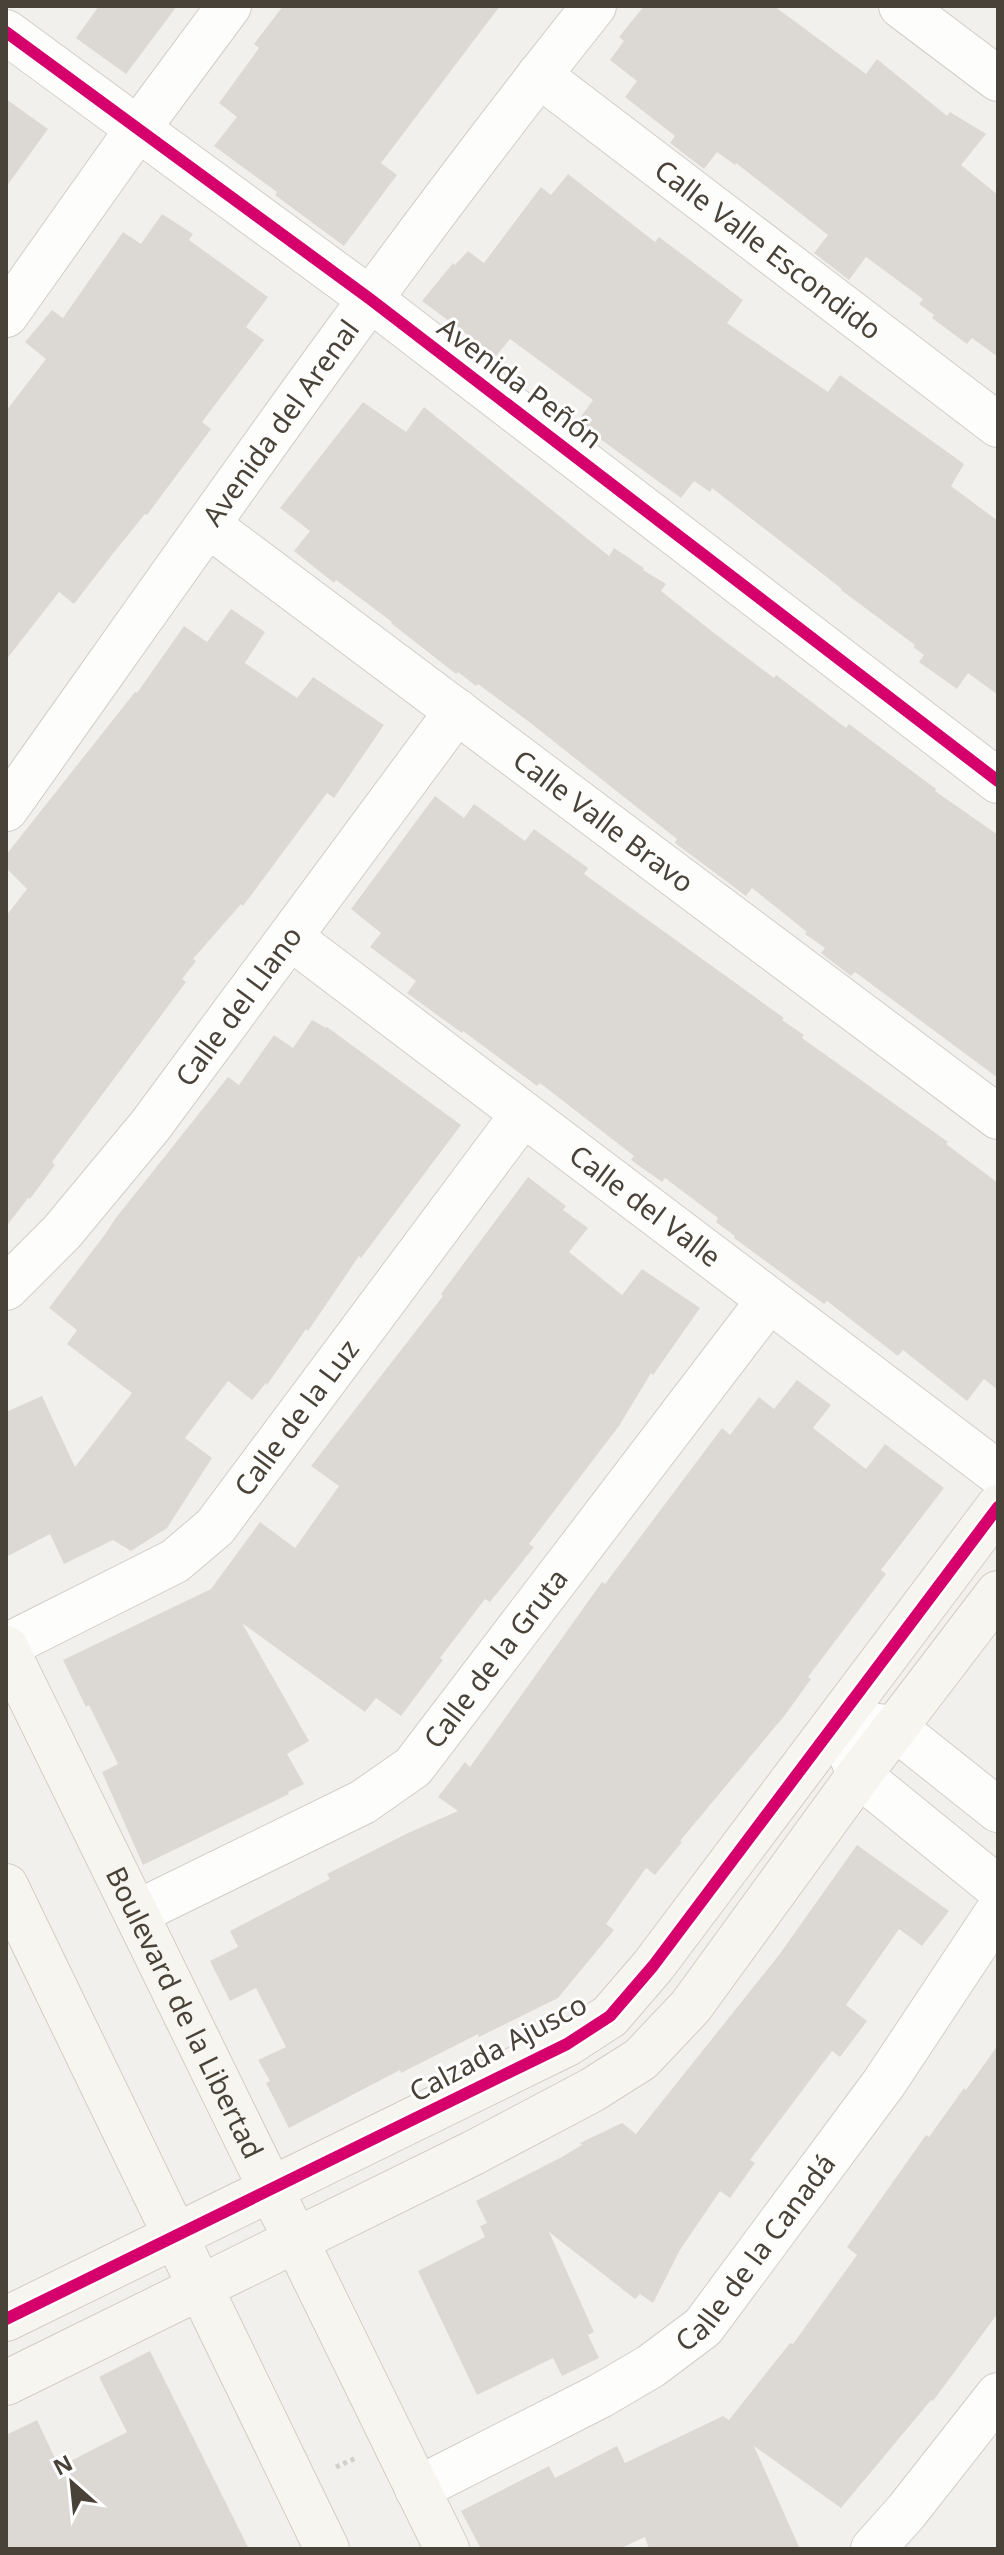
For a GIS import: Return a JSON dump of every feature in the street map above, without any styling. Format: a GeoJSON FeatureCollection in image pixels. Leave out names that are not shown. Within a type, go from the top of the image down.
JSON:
{"type":"FeatureCollection","features":[{"type":"Feature","properties":{"kind":"street"},"geometry":{"type":"LineString","coordinates":[[6,315],[229,6]]}},
{"type":"Feature","properties":{"kind":"street","name":"Avenida del Arenal"},"geometry":{"type":"LineString","coordinates":[[6,809],[370,299],[594,6]]}},
{"type":"Feature","properties":{"kind":"street"},"geometry":{"type":"LineString","coordinates":[[901,6],[998,79]]}},
{"type":"Feature","properties":{"kind":"street","name":"Avenida Peñón"},"geometry":{"type":"LineString","coordinates":[[6,32],[370,299],[998,781]]}},
{"type":"Feature","properties":{"kind":"street","name":"Calle Valle Escondido"},"geometry":{"type":"LineString","coordinates":[[539,75],[998,425]]}},
{"type":"Feature","properties":{"kind":"street","name":"Calle Valle Bravo"},"geometry":{"type":"LineString","coordinates":[[208,525],[998,1117]]}},
{"type":"Feature","properties":{"kind":"street","name":"Calle del Llano"},"geometry":{"type":"LineString","coordinates":[[6,1288],[62,1232],[150,1126],[457,711]]}},
{"type":"Feature","properties":{"kind":"street","name":"Calle del Valle"},"geometry":{"type":"LineString","coordinates":[[291,938],[998,1473]]}},
{"type":"Feature","properties":{"kind":"street","name":"Calle de la Luz"},"geometry":{"type":"LineString","coordinates":[[6,1647],[175,1561],[215,1527],[523,1114]]}},
{"type":"Feature","properties":{"kind":"street","name":"Calle de la Gruta"},"geometry":{"type":"LineString","coordinates":[[136,1913],[363,1802],[413,1767],[769,1300]]}},
{"type":"Feature","properties":{"kind":"street","name":"Calzada Ajusco"},"geometry":{"type":"LineString","coordinates":[[6,2319],[567,2044],[610,2016],[653,1966],[998,1507]]}},
{"type":"Feature","properties":{"kind":"street"},"geometry":{"type":"LineString","coordinates":[[6,2383],[592,2090],[641,2059],[691,2006],[859,1775],[998,1593]]}},
{"type":"Feature","properties":{"kind":"street","name":"Boulevard de la Libertad"},"geometry":{"type":"LineString","coordinates":[[6,1647],[447,2549]]}},
{"type":"Feature","properties":{"kind":"street"},"geometry":{"type":"LineString","coordinates":[[998,1810],[895,1728],[838,1721],[859,1775],[998,1888]]}},
{"type":"Feature","properties":{"kind":"street"},"geometry":{"type":"LineString","coordinates":[[6,1886],[327,2549]]}},
{"type":"Feature","properties":{"kind":"street","name":"Calle de la Canadá"},"geometry":{"type":"LineString","coordinates":[[417,2489],[600,2396],[651,2366],[703,2327],[876,2094],[998,1911]]}},
{"type":"Feature","properties":{"kind":"street"},"geometry":{"type":"LineString","coordinates":[[873,2549],[998,2395]]}},
{"type":"Feature","properties":{"kind":"path"},"geometry":{"type":"LineString","coordinates":[[296,2485],[393,2440]]}},
{"type":"Feature","properties":{"kind":"building"},"geometry":{"type":"Polygon","coordinates":[[[99,6],[177,6],[126,74],[76,38],[99,6]]]}},
{"type":"Feature","properties":{"kind":"building"},"geometry":{"type":"Polygon","coordinates":[[[283,6],[500,6],[381,163],[397,175],[344,246],[214,146],[237,117],[219,103],[259,48],[254,44],[283,6]]]}},
{"type":"Feature","properties":{"kind":"building"},"geometry":{"type":"Polygon","coordinates":[[[644,6],[774,6],[866,74],[877,59],[947,116],[950,112],[986,134],[961,165],[998,195],[998,357],[972,338],[967,344],[932,318],[934,315],[919,304],[923,299],[866,257],[849,280],[814,253],[828,235],[736,163],[717,152],[704,169],[670,143],[675,136],[625,97],[637,81],[610,60],[624,41],[619,37],[644,6]]]}},
{"type":"Feature","properties":{"kind":"building"},"geometry":{"type":"Polygon","coordinates":[[[6,99],[48,129],[6,187],[6,99]]]}},
{"type":"Feature","properties":{"kind":"building"},"geometry":{"type":"Polygon","coordinates":[[[568,174],[655,242],[659,237],[743,300],[727,323],[828,392],[840,375],[964,464],[951,486],[998,521],[998,695],[968,673],[957,689],[919,662],[924,655],[913,647],[915,645],[712,488],[710,492],[694,481],[681,498],[577,422],[593,400],[510,339],[496,356],[422,301],[453,263],[455,265],[468,251],[484,263],[541,187],[551,195],[568,174]]]}},
{"type":"Feature","properties":{"kind":"building"},"geometry":{"type":"Polygon","coordinates":[[[162,214],[193,234],[189,240],[268,297],[246,327],[264,340],[202,422],[211,429],[147,515],[74,604],[59,592],[6,660],[6,411],[46,359],[25,342],[52,310],[63,318],[123,232],[141,244],[162,214]]]}},
{"type":"Feature","properties":{"kind":"building"},"geometry":{"type":"Polygon","coordinates":[[[363,402],[406,432],[424,407],[609,556],[614,548],[644,568],[666,584],[661,591],[714,633],[846,728],[849,724],[998,835],[998,1078],[855,972],[851,976],[821,953],[825,948],[805,934],[807,932],[752,888],[746,896],[675,843],[677,839],[528,721],[478,684],[476,686],[458,672],[456,674],[392,622],[336,580],[334,583],[294,551],[310,531],[280,508],[363,402]]]}},
{"type":"Feature","properties":{"kind":"building"},"geometry":{"type":"Polygon","coordinates":[[[231,609],[265,632],[245,663],[297,698],[313,677],[384,725],[334,798],[327,793],[243,906],[241,904],[193,959],[196,961],[182,979],[186,982],[52,1162],[55,1165],[6,1227],[6,916],[27,889],[6,868],[6,855],[137,693],[184,626],[207,642],[231,609]]]}},
{"type":"Feature","properties":{"kind":"building"},"geometry":{"type":"Polygon","coordinates":[[[435,796],[464,818],[474,804],[525,841],[534,829],[588,868],[584,874],[784,1018],[782,1020],[804,1035],[802,1038],[948,1142],[946,1144],[998,1183],[998,1390],[984,1379],[967,1401],[903,1350],[898,1356],[827,1301],[824,1304],[734,1238],[716,1222],[718,1218],[665,1178],[662,1182],[631,1160],[634,1156],[540,1083],[537,1086],[407,993],[416,981],[370,947],[381,933],[351,909],[435,796]]]}},
{"type":"Feature","properties":{"kind":"building"},"geometry":{"type":"Polygon","coordinates":[[[312,1020],[327,1027],[461,1125],[361,1258],[359,1256],[267,1385],[252,1400],[228,1381],[185,1438],[212,1458],[167,1528],[131,1551],[113,1540],[64,1564],[50,1534],[6,1557],[6,1412],[42,1396],[75,1467],[132,1393],[67,1344],[77,1330],[49,1308],[228,1077],[239,1085],[274,1035],[293,1048],[312,1020]]]}},
{"type":"Feature","properties":{"kind":"building"},"geometry":{"type":"Polygon","coordinates":[[[528,1177],[566,1206],[563,1210],[588,1228],[569,1252],[622,1295],[642,1269],[700,1308],[653,1375],[651,1373],[619,1426],[529,1544],[534,1547],[490,1602],[485,1599],[401,1716],[376,1698],[365,1712],[242,1623],[309,1741],[287,1754],[304,1784],[143,1865],[102,1772],[118,1764],[63,1660],[211,1589],[260,1522],[295,1548],[339,1486],[311,1466],[443,1296],[441,1294],[528,1177]]]}},
{"type":"Feature","properties":{"kind":"building"},"geometry":{"type":"Polygon","coordinates":[[[797,1380],[831,1405],[813,1428],[866,1469],[885,1444],[944,1488],[881,1570],[886,1574],[808,1677],[811,1679],[785,1715],[682,1842],[655,1875],[646,1868],[606,1924],[614,1930],[558,1998],[401,2073],[400,2070],[289,2128],[258,2060],[286,2047],[256,1988],[230,2001],[210,1961],[238,1947],[230,1931],[330,1879],[327,1874],[458,1811],[438,1797],[465,1762],[470,1767],[602,1582],[605,1584],[722,1428],[730,1435],[759,1397],[774,1409],[797,1380]]]}},
{"type":"Feature","properties":{"kind":"building"},"geometry":{"type":"Polygon","coordinates":[[[857,1845],[949,1911],[922,1946],[899,1929],[846,2005],[867,2021],[840,2057],[832,2051],[750,2160],[755,2163],[730,2198],[720,2191],[680,2250],[653,2303],[640,2294],[635,2299],[549,2232],[594,2332],[588,2335],[599,2358],[562,2376],[553,2358],[477,2395],[418,2271],[485,2237],[480,2226],[487,2223],[476,2201],[622,2123],[636,2134],[779,1955],[857,1845]]]}},
{"type":"Feature","properties":{"kind":"building"},"geometry":{"type":"Polygon","coordinates":[[[998,2045],[998,2313],[933,2401],[841,2508],[754,2446],[800,2549],[649,2549],[645,2537],[619,2549],[481,2549],[461,2511],[549,2466],[555,2478],[617,2446],[625,2463],[723,2416],[729,2420],[790,2343],[793,2344],[857,2255],[847,2247],[926,2135],[929,2137],[998,2045]]]}},
{"type":"Feature","properties":{"kind":"building"},"geometry":{"type":"Polygon","coordinates":[[[150,2351],[249,2549],[6,2549],[6,2435],[37,2420],[59,2467],[127,2432],[99,2377],[150,2351]]]}},
{"type":"Feature","properties":{"kind":"cycle path"},"geometry":{"type":"LineString","coordinates":[[6,32],[370,299],[998,781]]}},
{"type":"Feature","properties":{"kind":"cycle path"},"geometry":{"type":"LineString","coordinates":[[6,2319],[567,2044],[610,2016],[653,1966],[998,1507]]}}]}
